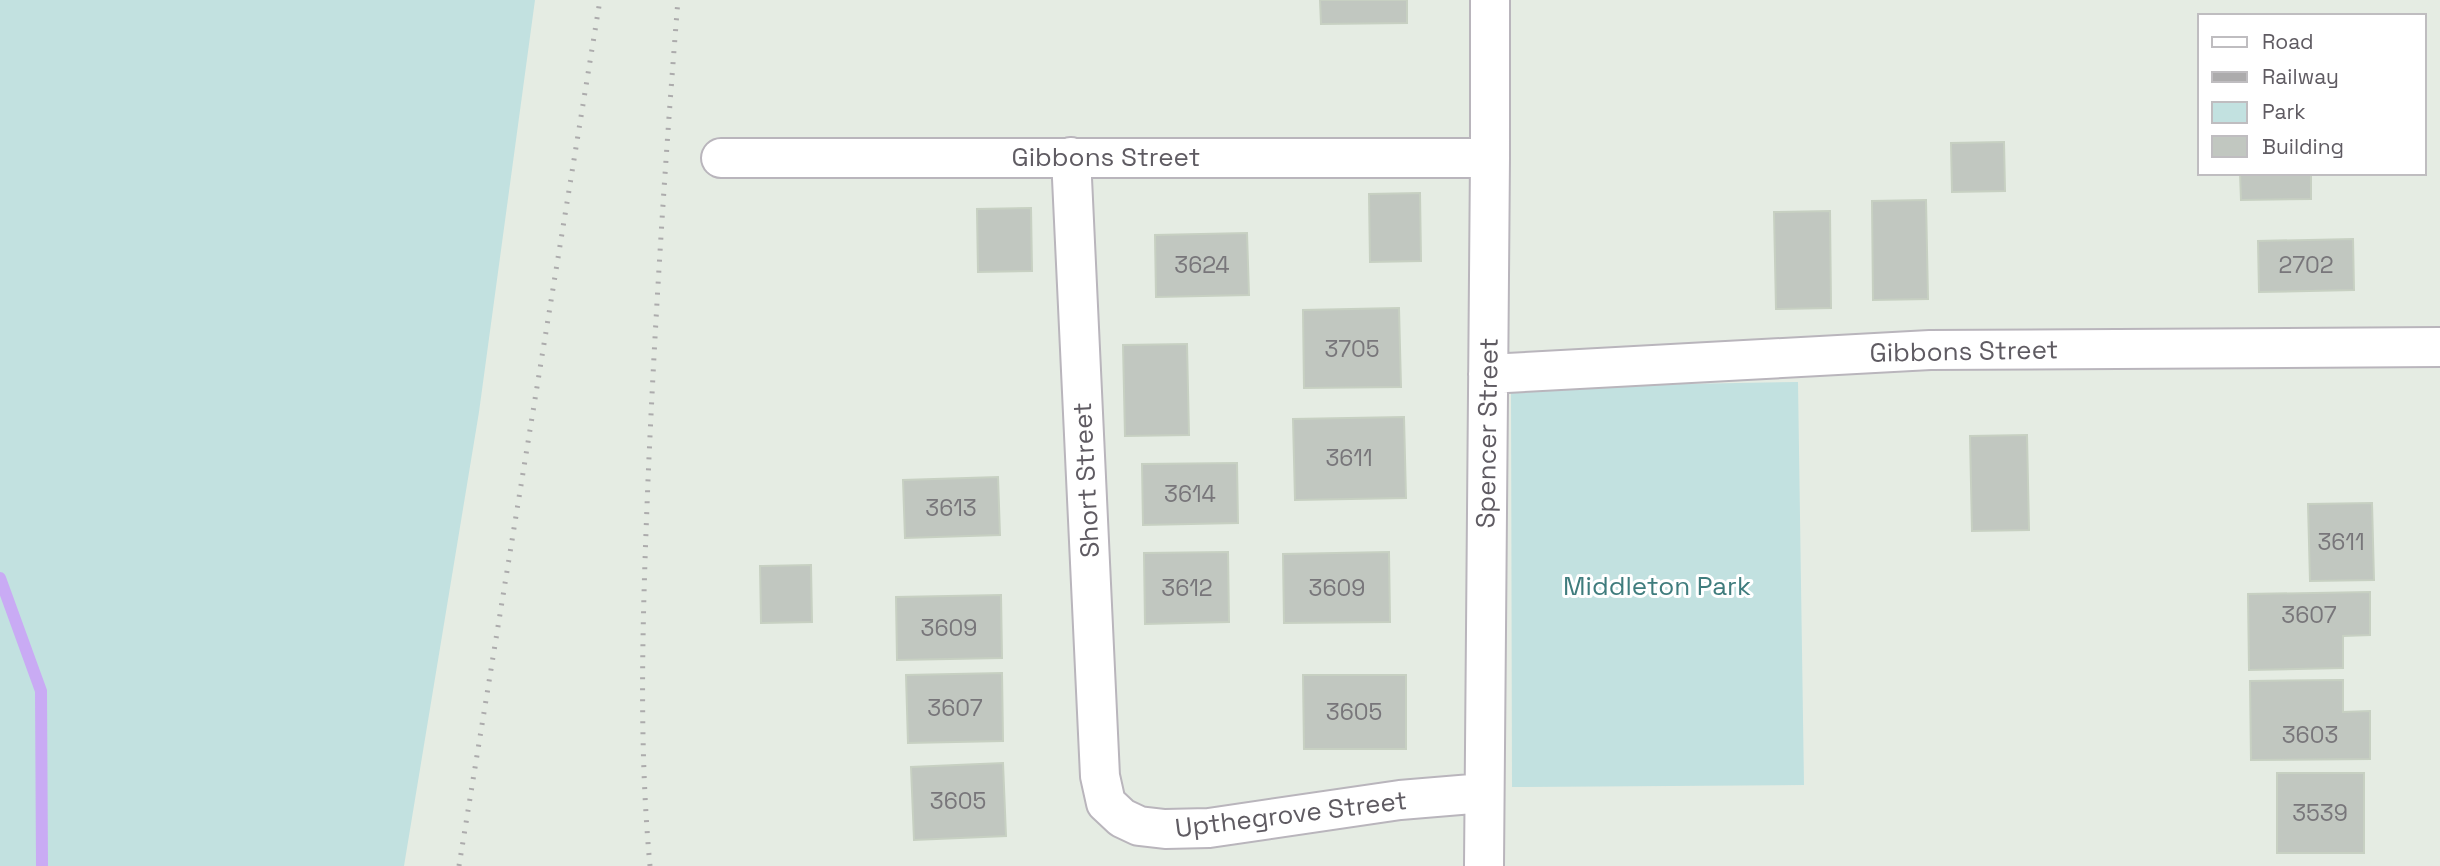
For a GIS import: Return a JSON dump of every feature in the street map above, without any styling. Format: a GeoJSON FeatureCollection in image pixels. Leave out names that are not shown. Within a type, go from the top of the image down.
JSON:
{"type":"FeatureCollection","features":[{"type":"Feature","properties":{"kind":"street","name":"Spencer Street"},"geometry":{"type":"LineString","coordinates":[[1484,866],[1490,0]]}},
{"type":"Feature","properties":{"kind":"street","name":"Short Street"},"geometry":{"type":"LineString","coordinates":[[1071,157],[1100,776],[1106,803]]}},
{"type":"Feature","properties":{"kind":"street","name":"Gibbons Street"},"geometry":{"type":"LineString","coordinates":[[721,158],[1490,158]]}},
{"type":"Feature","properties":{"kind":"street","name":"Gibbons Street"},"geometry":{"type":"LineString","coordinates":[[1488,374],[1930,350],[2440,346]]}},
{"type":"Feature","properties":{"kind":"street","name":"Upthegrove Street"},"geometry":{"type":"LineString","coordinates":[[1106,803],[1122,818],[1139,826],[1165,829],[1198,828],[1400,800],[1484,793]]}},
{"type":"Feature","properties":{"kind":"green space"},"geometry":{"type":"Polygon","coordinates":[[[0,0],[535,0],[479,412],[404,866],[0,866],[0,0]]]}},
{"type":"Feature","properties":{"kind":"green space","name":"Middleton Park"},"geometry":{"type":"Polygon","coordinates":[[[1798,382],[1804,785],[1512,787],[1511,387],[1798,382]]]}},
{"type":"Feature","properties":{"kind":"building"},"geometry":{"type":"Polygon","coordinates":[[[1320,0],[1407,0],[1407,23],[1321,24],[1320,0]]]}},
{"type":"Feature","properties":{"kind":"building"},"geometry":{"type":"Polygon","coordinates":[[[2004,142],[2005,191],[1952,192],[1951,143],[2004,142]]]}},
{"type":"Feature","properties":{"kind":"building"},"geometry":{"type":"Polygon","coordinates":[[[2240,175],[2311,175],[2311,199],[2241,200],[2240,175]]]}},
{"type":"Feature","properties":{"kind":"building"},"geometry":{"type":"Polygon","coordinates":[[[1420,193],[1421,261],[1370,262],[1369,194],[1420,193]]]}},
{"type":"Feature","properties":{"kind":"building"},"geometry":{"type":"Polygon","coordinates":[[[1926,200],[1928,299],[1873,300],[1872,201],[1926,200]]]}},
{"type":"Feature","properties":{"kind":"building"},"geometry":{"type":"Polygon","coordinates":[[[1031,208],[1032,271],[978,272],[977,209],[1031,208]]]}},
{"type":"Feature","properties":{"kind":"building"},"geometry":{"type":"Polygon","coordinates":[[[1830,211],[1831,308],[1776,309],[1774,212],[1830,211]]]}},
{"type":"Feature","properties":{"kind":"building"},"geometry":{"type":"Polygon","coordinates":[[[1247,233],[1249,295],[1156,297],[1155,235],[1247,233]]]}},
{"type":"Feature","properties":{"kind":"building"},"geometry":{"type":"Polygon","coordinates":[[[2353,239],[2354,290],[2259,292],[2258,241],[2353,239]]]}},
{"type":"Feature","properties":{"kind":"building"},"geometry":{"type":"Polygon","coordinates":[[[1399,308],[1401,387],[1304,388],[1303,310],[1399,308]]]}},
{"type":"Feature","properties":{"kind":"building"},"geometry":{"type":"Polygon","coordinates":[[[1187,344],[1189,435],[1125,436],[1123,345],[1187,344]]]}},
{"type":"Feature","properties":{"kind":"building"},"geometry":{"type":"Polygon","coordinates":[[[1404,417],[1406,498],[1295,500],[1293,419],[1404,417]]]}},
{"type":"Feature","properties":{"kind":"building"},"geometry":{"type":"Polygon","coordinates":[[[2027,435],[2029,530],[1972,531],[1970,436],[2027,435]]]}},
{"type":"Feature","properties":{"kind":"building"},"geometry":{"type":"Polygon","coordinates":[[[1237,463],[1238,523],[1143,525],[1142,464],[1237,463]]]}},
{"type":"Feature","properties":{"kind":"building"},"geometry":{"type":"Polygon","coordinates":[[[998,477],[1000,535],[905,538],[903,480],[998,477]]]}},
{"type":"Feature","properties":{"kind":"building"},"geometry":{"type":"Polygon","coordinates":[[[2372,503],[2374,580],[2310,581],[2308,504],[2372,503]]]}},
{"type":"Feature","properties":{"kind":"building"},"geometry":{"type":"Polygon","coordinates":[[[1228,552],[1229,622],[1145,624],[1144,553],[1228,552]]]}},
{"type":"Feature","properties":{"kind":"building"},"geometry":{"type":"Polygon","coordinates":[[[1389,552],[1390,622],[1284,623],[1283,554],[1389,552]]]}},
{"type":"Feature","properties":{"kind":"building"},"geometry":{"type":"Polygon","coordinates":[[[811,565],[812,622],[761,623],[760,566],[811,565]]]}},
{"type":"Feature","properties":{"kind":"building"},"geometry":{"type":"Polygon","coordinates":[[[2370,592],[2370,635],[2343,636],[2343,668],[2249,670],[2248,594],[2370,592]]]}},
{"type":"Feature","properties":{"kind":"building"},"geometry":{"type":"Polygon","coordinates":[[[1001,595],[1002,658],[897,660],[896,597],[1001,595]]]}},
{"type":"Feature","properties":{"kind":"building"},"geometry":{"type":"Polygon","coordinates":[[[1002,673],[1003,741],[908,743],[906,675],[1002,673]]]}},
{"type":"Feature","properties":{"kind":"building"},"geometry":{"type":"Polygon","coordinates":[[[1303,675],[1406,675],[1406,749],[1304,749],[1303,675]]]}},
{"type":"Feature","properties":{"kind":"building"},"geometry":{"type":"Polygon","coordinates":[[[2343,680],[2343,712],[2370,711],[2370,759],[2251,760],[2250,681],[2343,680]]]}},
{"type":"Feature","properties":{"kind":"building"},"geometry":{"type":"Polygon","coordinates":[[[1003,763],[1006,836],[914,840],[911,767],[1003,763]]]}},
{"type":"Feature","properties":{"kind":"building"},"geometry":{"type":"Polygon","coordinates":[[[2277,773],[2364,773],[2364,853],[2277,853],[2277,773]]]}},
{"type":"Feature","properties":{"kind":"waterway"},"geometry":{"type":"LineString","coordinates":[[0,578],[41,691],[42,866]]}},
{"type":"Feature","properties":{"kind":"railway"},"geometry":{"type":"LineString","coordinates":[[459,866],[600,0]]}},
{"type":"Feature","properties":{"kind":"railway"},"geometry":{"type":"LineString","coordinates":[[650,866],[643,721],[648,480],[657,300],[678,0]]}}]}
